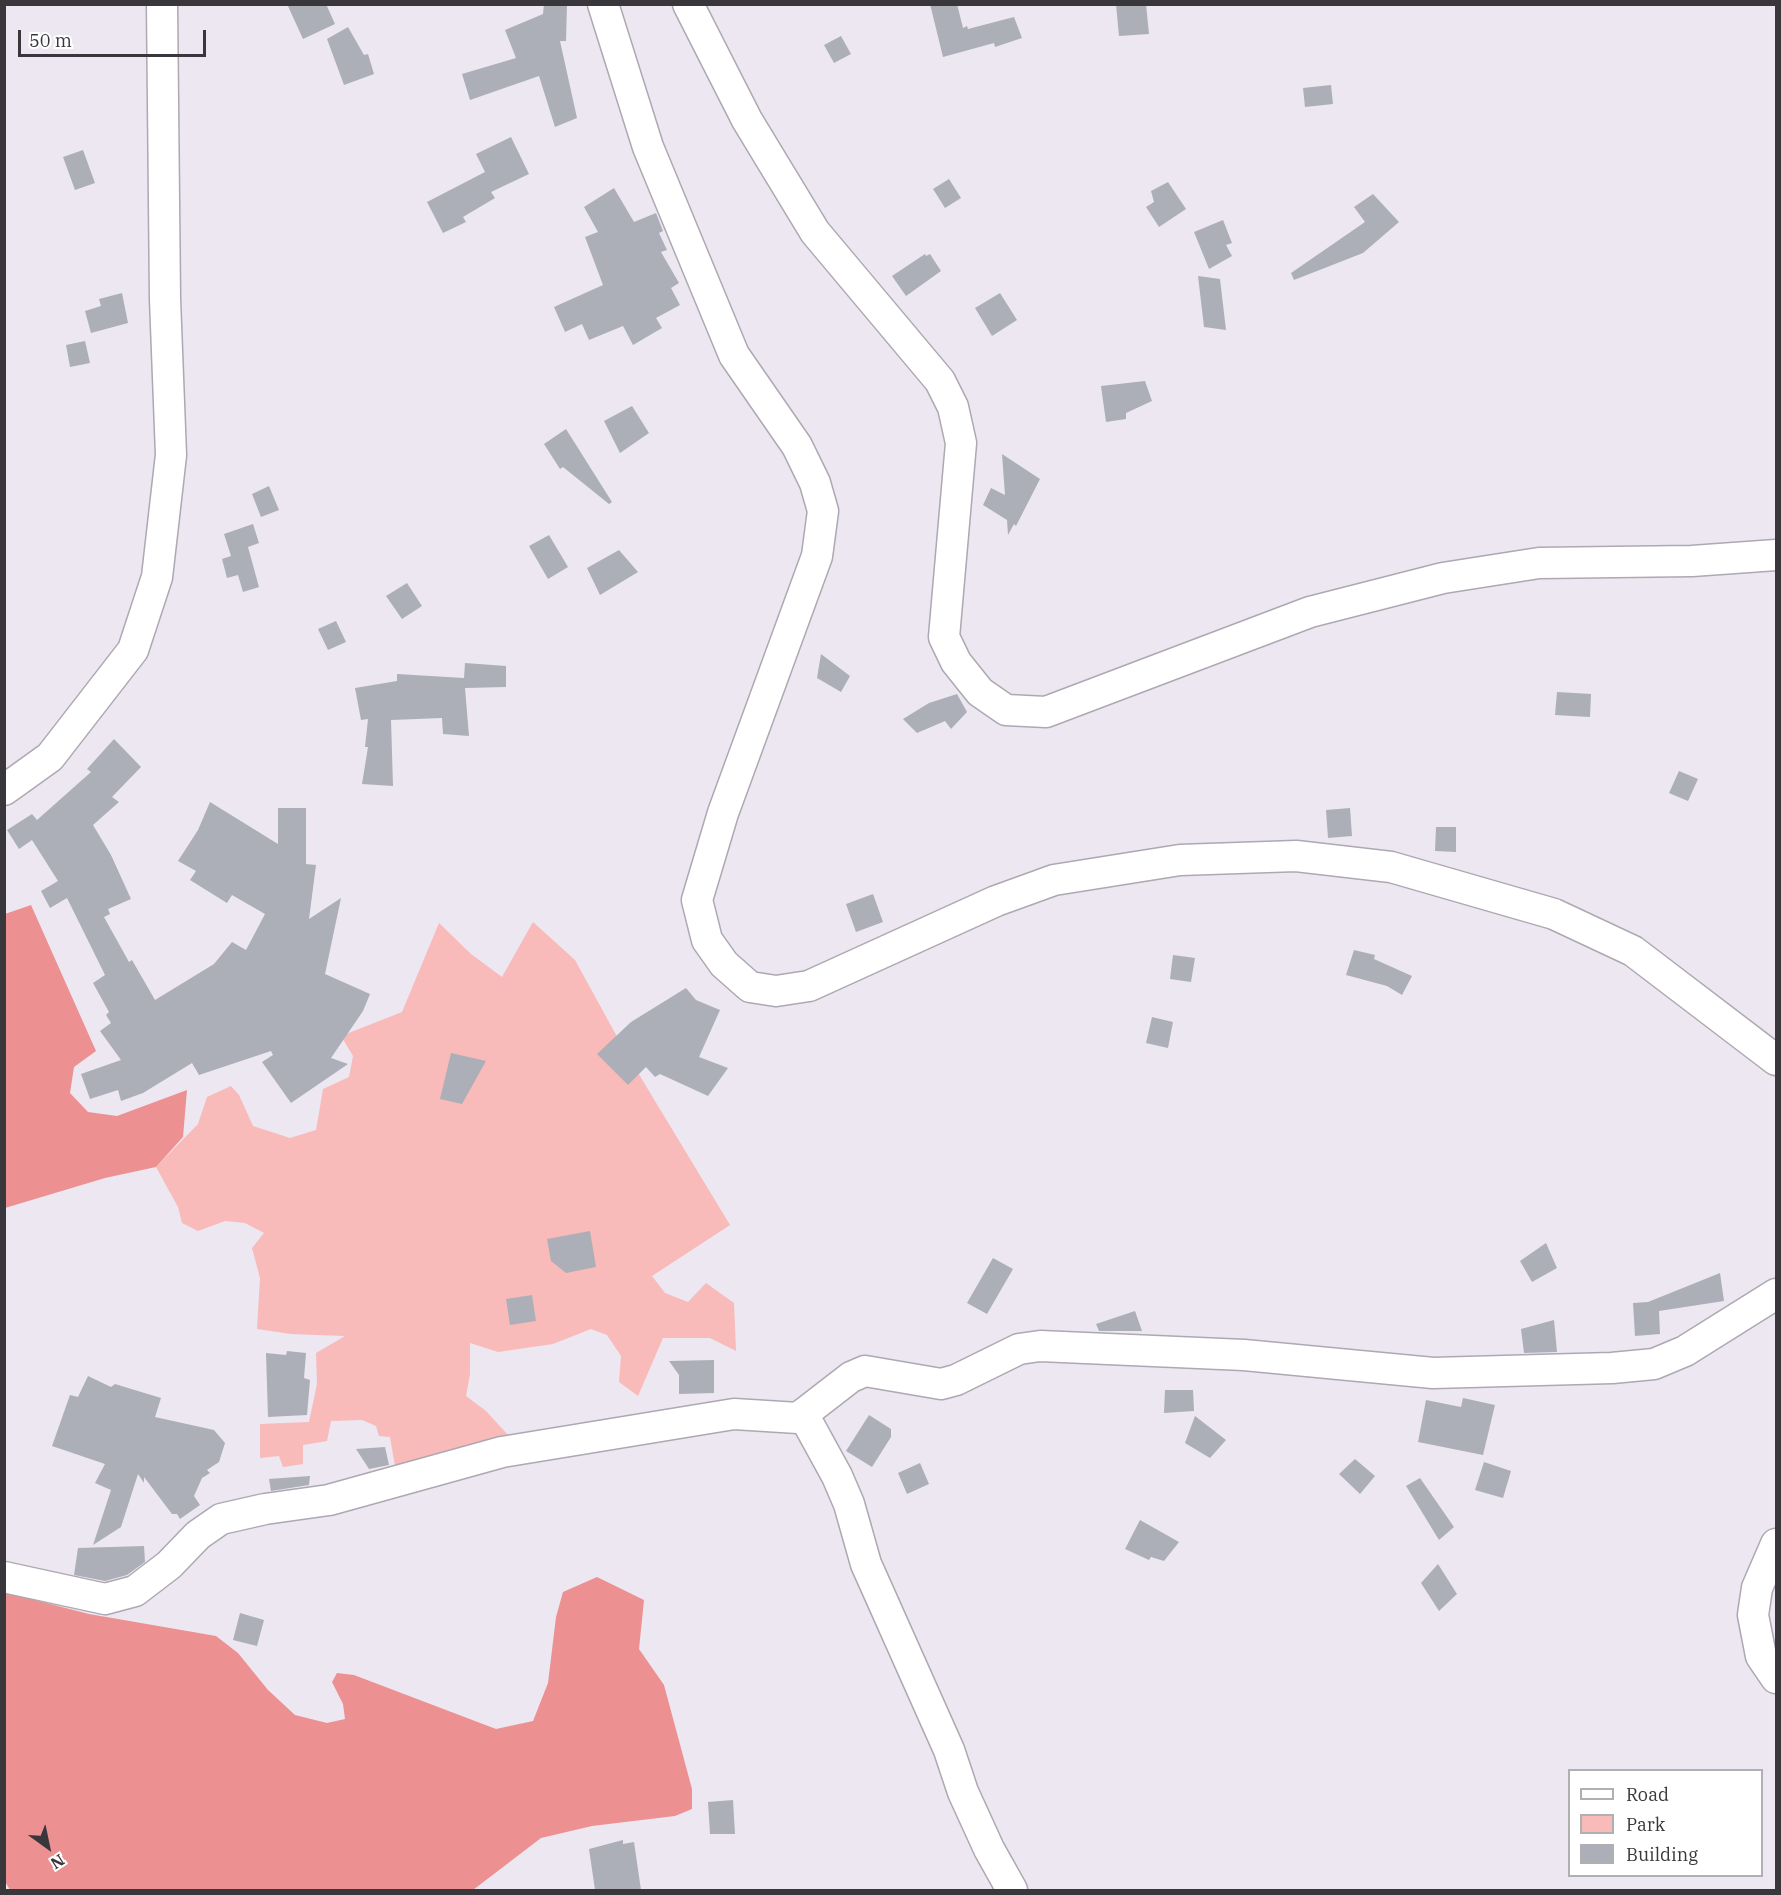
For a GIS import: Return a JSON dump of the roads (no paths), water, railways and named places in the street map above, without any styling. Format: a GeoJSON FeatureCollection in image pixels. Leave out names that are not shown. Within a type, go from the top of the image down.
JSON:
{"type":"FeatureCollection","features":[{"type":"Feature","properties":{"kind":"street"},"geometry":{"type":"LineString","coordinates":[[4,790],[50,757],[133,650],[157,577],[171,455],[164,287],[162,4]]}},
{"type":"Feature","properties":{"kind":"street"},"geometry":{"type":"LineString","coordinates":[[603,4],[648,147],[734,355],[797,446],[815,483],[823,511],[818,556],[723,813],[697,900],[707,940],[724,964],[750,987],[776,991],[809,986],[996,901],[1054,880],[1180,860],[1296,856],[1391,867],[1554,915],[1633,951],[1776,1060]]}},
{"type":"Feature","properties":{"kind":"street"},"geometry":{"type":"LineString","coordinates":[[688,4],[747,120],[815,232],[940,381],[953,407],[961,443],[944,637],[956,662],[980,692],[1006,710],[1046,712],[1310,612],[1443,578],[1539,563],[1692,561],[1776,555]]}},
{"type":"Feature","properties":{"kind":"street"},"geometry":{"type":"LineString","coordinates":[[4,1577],[105,1599],[135,1591],[169,1565],[198,1535],[221,1519],[329,1500],[502,1452],[734,1414],[798,1418],[851,1377],[865,1371],[941,1384],[956,1380],[1018,1349],[1040,1346],[1244,1355],[1433,1373],[1612,1368],[1654,1364],[1685,1351],[1776,1294]]}},
{"type":"Feature","properties":{"kind":"street"},"geometry":{"type":"LineString","coordinates":[[803,1414],[841,1485],[866,1564],[949,1750],[963,1792],[989,1849],[1012,1890]]}},
{"type":"Feature","properties":{"kind":"street"},"geometry":{"type":"LineString","coordinates":[[1776,1544],[1757,1588],[1753,1615],[1761,1656],[1776,1678]]}}]}
